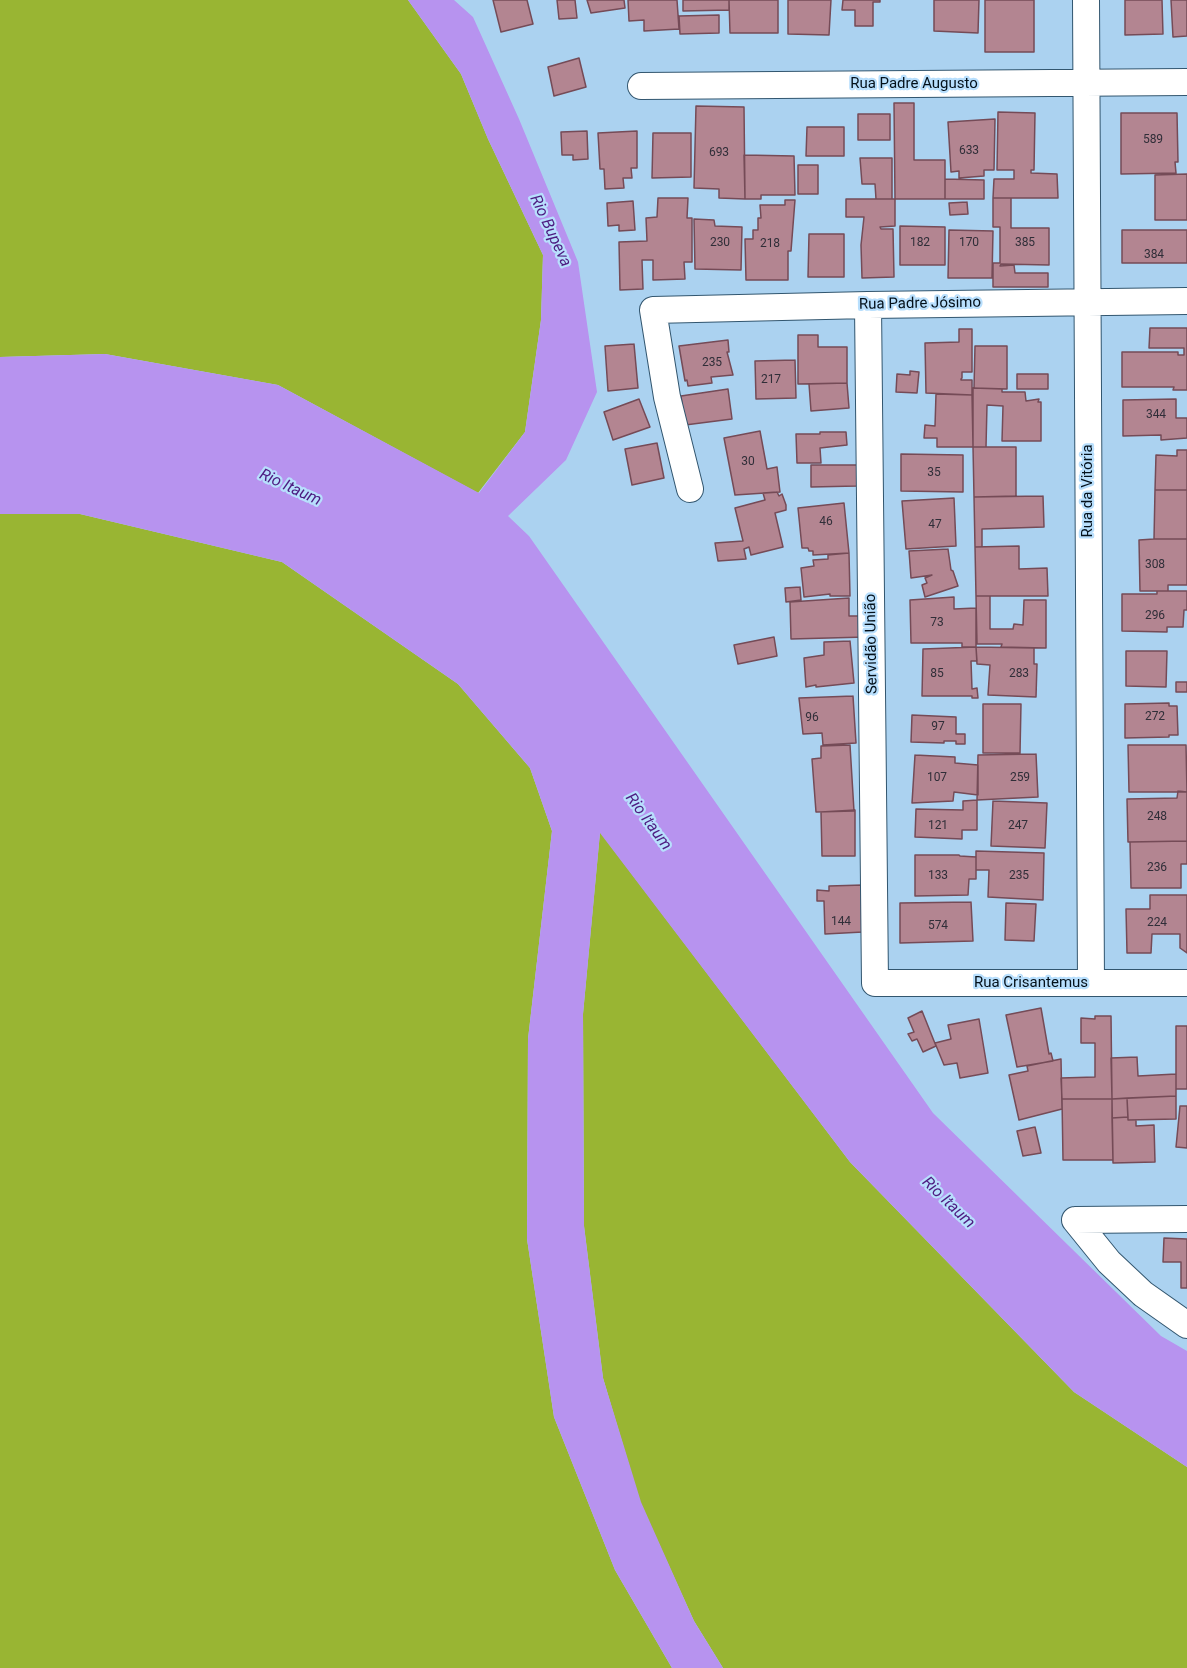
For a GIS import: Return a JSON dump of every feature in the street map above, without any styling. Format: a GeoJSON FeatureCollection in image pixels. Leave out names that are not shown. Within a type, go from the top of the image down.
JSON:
{"type":"FeatureCollection","features":[{"type":"Feature","properties":{"kind":"street","name":"Rua da Vitória"},"geometry":{"type":"LineString","coordinates":[[1086,0],[1091,983]]}},
{"type":"Feature","properties":{"kind":"street","name":"Rua Padre Augusto"},"geometry":{"type":"LineString","coordinates":[[640,86],[1187,82]]}},
{"type":"Feature","properties":{"kind":"street","name":"Rua Padre Jósimo"},"geometry":{"type":"LineString","coordinates":[[690,489],[667,397],[653,310],[868,304],[1187,301]]}},
{"type":"Feature","properties":{"kind":"street","name":"Servidão União"},"geometry":{"type":"LineString","coordinates":[[868,304],[875,983]]}},
{"type":"Feature","properties":{"kind":"street","name":"Rua Crisantemus"},"geometry":{"type":"LineString","coordinates":[[875,983],[1187,982]]}},
{"type":"Feature","properties":{"kind":"street"},"geometry":{"type":"LineString","coordinates":[[1187,1219],[1076,1220],[1118,1270],[1143,1294],[1187,1325]]}},
{"type":"Feature","properties":{"kind":"green space"},"geometry":{"type":"Polygon","coordinates":[[[0,0],[408,0],[461,74],[488,139],[543,255],[541,320],[525,432],[478,493],[278,385],[105,354],[0,357],[0,0]]]}},
{"type":"Feature","properties":{"kind":"green space"},"geometry":{"type":"Polygon","coordinates":[[[0,514],[80,514],[282,562],[458,684],[530,768],[552,831],[528,1039],[527,1239],[554,1417],[615,1570],[672,1668],[0,1668],[0,514]]]}},
{"type":"Feature","properties":{"kind":"green space"},"geometry":{"type":"Polygon","coordinates":[[[600,832],[850,1162],[1074,1392],[1187,1467],[1187,1668],[723,1668],[694,1621],[640,1502],[603,1378],[584,1226],[583,1014],[600,832]]]}},
{"type":"Feature","properties":{"kind":"water"},"geometry":{"type":"Polygon","coordinates":[[[408,0],[454,0],[473,17],[519,119],[578,262],[597,392],[566,460],[508,516],[529,536],[933,1113],[1161,1336],[1187,1351],[1187,1467],[1074,1392],[850,1162],[600,833],[583,1014],[584,1226],[603,1378],[641,1502],[694,1621],[723,1668],[672,1668],[615,1570],[554,1417],[527,1239],[528,1039],[552,831],[530,768],[458,684],[282,562],[80,514],[0,514],[0,357],[105,354],[278,385],[479,493],[525,432],[541,320],[543,255],[488,139],[461,74],[408,0]]]}},
{"type":"Feature","properties":{"kind":"building"},"geometry":{"type":"Polygon","coordinates":[[[493,0],[527,0],[533,24],[501,32],[493,0]]]}},
{"type":"Feature","properties":{"kind":"building"},"geometry":{"type":"Polygon","coordinates":[[[557,0],[575,0],[577,18],[559,19],[557,0]]]}},
{"type":"Feature","properties":{"kind":"building"},"geometry":{"type":"Polygon","coordinates":[[[587,0],[624,0],[625,8],[591,13],[587,0]]]}},
{"type":"Feature","properties":{"kind":"building"},"geometry":{"type":"Polygon","coordinates":[[[628,0],[677,0],[679,29],[644,31],[644,20],[629,21],[628,0]]]}},
{"type":"Feature","properties":{"kind":"building"},"geometry":{"type":"Polygon","coordinates":[[[683,0],[729,0],[729,10],[683,11],[683,0]]]}},
{"type":"Feature","properties":{"kind":"building"},"geometry":{"type":"Polygon","coordinates":[[[729,0],[778,0],[778,33],[730,33],[729,0]]]}},
{"type":"Feature","properties":{"kind":"building"},"geometry":{"type":"Polygon","coordinates":[[[788,0],[831,0],[829,35],[788,34],[788,0]]]}},
{"type":"Feature","properties":{"kind":"building"},"geometry":{"type":"Polygon","coordinates":[[[843,0],[880,0],[880,2],[873,2],[873,26],[855,26],[855,10],[842,10],[843,0]]]}},
{"type":"Feature","properties":{"kind":"building"},"geometry":{"type":"Polygon","coordinates":[[[934,0],[979,0],[978,33],[934,31],[934,0]]]}},
{"type":"Feature","properties":{"kind":"building"},"geometry":{"type":"Polygon","coordinates":[[[985,0],[1034,0],[1034,52],[985,52],[985,0]]]}},
{"type":"Feature","properties":{"kind":"building"},"geometry":{"type":"Polygon","coordinates":[[[1125,0],[1162,0],[1163,34],[1125,35],[1125,0]]]}},
{"type":"Feature","properties":{"kind":"building"},"geometry":{"type":"Polygon","coordinates":[[[1171,0],[1187,0],[1187,36],[1173,37],[1171,0]]]}},
{"type":"Feature","properties":{"kind":"building"},"geometry":{"type":"Polygon","coordinates":[[[719,15],[719,33],[680,34],[679,16],[719,15]]]}},
{"type":"Feature","properties":{"kind":"building"},"geometry":{"type":"Polygon","coordinates":[[[579,58],[586,87],[554,96],[548,67],[579,58]]]}},
{"type":"Feature","properties":{"kind":"building"},"geometry":{"type":"Polygon","coordinates":[[[894,103],[914,103],[914,160],[945,160],[945,199],[895,199],[894,103]]]}},
{"type":"Feature","properties":{"kind":"building"},"geometry":{"type":"Polygon","coordinates":[[[696,106],[744,107],[745,199],[719,198],[719,189],[694,188],[696,106]]]}},
{"type":"Feature","properties":{"kind":"building"},"geometry":{"type":"Polygon","coordinates":[[[998,112],[1035,113],[1034,170],[1031,170],[1031,173],[1057,174],[1058,198],[993,198],[994,179],[1014,179],[1014,170],[997,170],[998,112]]]}},
{"type":"Feature","properties":{"kind":"building"},"geometry":{"type":"Polygon","coordinates":[[[1121,113],[1177,113],[1178,162],[1175,162],[1176,173],[1121,174],[1121,113]]]}},
{"type":"Feature","properties":{"kind":"building"},"geometry":{"type":"Polygon","coordinates":[[[858,114],[890,114],[890,140],[858,140],[858,114]]]}},
{"type":"Feature","properties":{"kind":"building"},"geometry":{"type":"Polygon","coordinates":[[[995,119],[994,170],[984,170],[984,176],[959,178],[959,171],[951,172],[948,122],[995,119]]]}},
{"type":"Feature","properties":{"kind":"building"},"geometry":{"type":"Polygon","coordinates":[[[807,127],[844,127],[844,156],[806,156],[807,127]]]}},
{"type":"Feature","properties":{"kind":"building"},"geometry":{"type":"Polygon","coordinates":[[[587,131],[588,159],[573,160],[573,155],[562,155],[561,132],[587,131]]]}},
{"type":"Feature","properties":{"kind":"building"},"geometry":{"type":"Polygon","coordinates":[[[637,131],[637,168],[631,168],[632,178],[623,178],[624,188],[605,189],[604,169],[600,169],[598,133],[637,131]]]}},
{"type":"Feature","properties":{"kind":"building"},"geometry":{"type":"Polygon","coordinates":[[[653,133],[691,133],[691,177],[652,178],[653,133]]]}},
{"type":"Feature","properties":{"kind":"building"},"geometry":{"type":"Polygon","coordinates":[[[744,155],[794,156],[795,195],[761,195],[761,199],[745,199],[744,155]]]}},
{"type":"Feature","properties":{"kind":"building"},"geometry":{"type":"Polygon","coordinates":[[[860,158],[892,158],[892,199],[876,199],[875,184],[862,184],[860,158]]]}},
{"type":"Feature","properties":{"kind":"building"},"geometry":{"type":"Polygon","coordinates":[[[798,165],[818,165],[818,194],[798,194],[798,165]]]}},
{"type":"Feature","properties":{"kind":"building"},"geometry":{"type":"Polygon","coordinates":[[[1187,174],[1187,220],[1155,220],[1155,175],[1187,174]]]}},
{"type":"Feature","properties":{"kind":"building"},"geometry":{"type":"Polygon","coordinates":[[[945,179],[984,180],[984,199],[945,199],[945,179]]]}},
{"type":"Feature","properties":{"kind":"building"},"geometry":{"type":"Polygon","coordinates":[[[658,198],[688,198],[687,218],[692,218],[692,262],[684,262],[685,279],[653,280],[653,260],[642,260],[643,289],[620,290],[619,242],[647,241],[646,218],[657,217],[658,198]]]}},
{"type":"Feature","properties":{"kind":"building"},"geometry":{"type":"Polygon","coordinates":[[[993,198],[1011,198],[1011,228],[1049,228],[1049,265],[1001,264],[1000,266],[1014,265],[1015,273],[1048,273],[1048,287],[993,287],[993,263],[1000,263],[1000,227],[993,227],[993,198]]]}},
{"type":"Feature","properties":{"kind":"building"},"geometry":{"type":"Polygon","coordinates":[[[846,199],[895,199],[895,226],[880,227],[881,229],[893,229],[894,277],[862,278],[861,245],[864,217],[846,217],[846,199]]]}},
{"type":"Feature","properties":{"kind":"building"},"geometry":{"type":"Polygon","coordinates":[[[785,200],[795,200],[791,251],[788,251],[788,280],[746,280],[745,239],[753,239],[753,230],[758,230],[758,218],[761,218],[760,205],[785,205],[785,200]]]}},
{"type":"Feature","properties":{"kind":"building"},"geometry":{"type":"Polygon","coordinates":[[[633,201],[635,230],[619,231],[619,225],[608,226],[607,203],[633,201]]]}},
{"type":"Feature","properties":{"kind":"building"},"geometry":{"type":"Polygon","coordinates":[[[967,202],[968,214],[950,215],[949,203],[967,202]]]}},
{"type":"Feature","properties":{"kind":"building"},"geometry":{"type":"Polygon","coordinates":[[[694,219],[714,220],[715,226],[742,227],[741,270],[695,269],[694,219]]]}},
{"type":"Feature","properties":{"kind":"building"},"geometry":{"type":"Polygon","coordinates":[[[900,226],[945,227],[945,265],[900,265],[900,226]]]}},
{"type":"Feature","properties":{"kind":"building"},"geometry":{"type":"Polygon","coordinates":[[[949,230],[993,231],[992,278],[948,278],[949,230]]]}},
{"type":"Feature","properties":{"kind":"building"},"geometry":{"type":"Polygon","coordinates":[[[1122,230],[1187,230],[1187,263],[1122,263],[1122,230]]]}},
{"type":"Feature","properties":{"kind":"building"},"geometry":{"type":"Polygon","coordinates":[[[809,234],[844,234],[844,277],[808,277],[809,234]]]}},
{"type":"Feature","properties":{"kind":"building"},"geometry":{"type":"Polygon","coordinates":[[[1150,328],[1187,328],[1187,390],[1173,390],[1174,387],[1122,387],[1122,352],[1178,352],[1178,355],[1184,355],[1184,348],[1149,348],[1150,328]]]}},
{"type":"Feature","properties":{"kind":"building"},"geometry":{"type":"Polygon","coordinates":[[[959,329],[972,329],[972,372],[962,372],[961,380],[972,380],[972,395],[926,393],[925,343],[959,342],[959,329]]]}},
{"type":"Feature","properties":{"kind":"building"},"geometry":{"type":"Polygon","coordinates":[[[798,335],[818,335],[818,347],[847,347],[847,383],[798,384],[798,335]]]}},
{"type":"Feature","properties":{"kind":"building"},"geometry":{"type":"Polygon","coordinates":[[[728,340],[729,352],[727,352],[733,375],[711,377],[712,383],[688,386],[687,380],[685,381],[679,346],[728,340]]]}},
{"type":"Feature","properties":{"kind":"building"},"geometry":{"type":"Polygon","coordinates":[[[634,344],[638,388],[608,391],[605,346],[634,344]]]}},
{"type":"Feature","properties":{"kind":"building"},"geometry":{"type":"Polygon","coordinates":[[[975,346],[1007,346],[1007,389],[974,388],[975,346]]]}},
{"type":"Feature","properties":{"kind":"building"},"geometry":{"type":"Polygon","coordinates":[[[795,360],[796,398],[756,399],[755,361],[795,360]]]}},
{"type":"Feature","properties":{"kind":"building"},"geometry":{"type":"Polygon","coordinates":[[[910,371],[919,372],[917,393],[896,392],[897,374],[910,375],[910,371]]]}},
{"type":"Feature","properties":{"kind":"building"},"geometry":{"type":"Polygon","coordinates":[[[1017,374],[1048,374],[1048,389],[1017,389],[1017,374]]]}},
{"type":"Feature","properties":{"kind":"building"},"geometry":{"type":"Polygon","coordinates":[[[847,383],[849,408],[811,411],[809,384],[847,383]]]}},
{"type":"Feature","properties":{"kind":"building"},"geometry":{"type":"Polygon","coordinates":[[[973,388],[1025,392],[1026,401],[1039,399],[1038,402],[1041,402],[1041,441],[1002,441],[1003,406],[987,405],[986,447],[973,447],[973,388]]]}},
{"type":"Feature","properties":{"kind":"building"},"geometry":{"type":"Polygon","coordinates":[[[728,389],[732,419],[685,425],[681,396],[728,389]]]}},
{"type":"Feature","properties":{"kind":"building"},"geometry":{"type":"Polygon","coordinates":[[[936,394],[972,395],[973,447],[937,447],[937,438],[924,438],[925,425],[935,426],[936,394]]]}},
{"type":"Feature","properties":{"kind":"building"},"geometry":{"type":"Polygon","coordinates":[[[639,399],[650,427],[613,440],[604,412],[639,399]]]}},
{"type":"Feature","properties":{"kind":"building"},"geometry":{"type":"Polygon","coordinates":[[[1176,399],[1176,418],[1187,418],[1187,438],[1161,440],[1161,435],[1123,436],[1123,400],[1176,399]]]}},
{"type":"Feature","properties":{"kind":"building"},"geometry":{"type":"Polygon","coordinates":[[[760,431],[767,469],[777,467],[780,492],[735,495],[724,438],[760,431]]]}},
{"type":"Feature","properties":{"kind":"building"},"geometry":{"type":"Polygon","coordinates":[[[820,432],[846,432],[847,445],[820,448],[821,463],[797,463],[796,434],[820,434],[820,432]]]}},
{"type":"Feature","properties":{"kind":"building"},"geometry":{"type":"Polygon","coordinates":[[[657,443],[664,478],[632,485],[625,449],[657,443]]]}},
{"type":"Feature","properties":{"kind":"building"},"geometry":{"type":"Polygon","coordinates":[[[973,447],[1016,447],[1016,496],[974,497],[973,447]]]}},
{"type":"Feature","properties":{"kind":"building"},"geometry":{"type":"Polygon","coordinates":[[[1177,450],[1187,450],[1187,490],[1155,490],[1156,455],[1177,456],[1177,450]]]}},
{"type":"Feature","properties":{"kind":"building"},"geometry":{"type":"Polygon","coordinates":[[[901,454],[963,455],[963,492],[901,491],[901,454]]]}},
{"type":"Feature","properties":{"kind":"building"},"geometry":{"type":"Polygon","coordinates":[[[811,465],[857,465],[857,486],[811,487],[811,465]]]}},
{"type":"Feature","properties":{"kind":"building"},"geometry":{"type":"Polygon","coordinates":[[[1155,490],[1187,490],[1187,539],[1154,539],[1155,490]]]}},
{"type":"Feature","properties":{"kind":"building"},"geometry":{"type":"Polygon","coordinates":[[[777,492],[779,496],[782,494],[786,505],[786,510],[775,513],[783,547],[751,555],[749,547],[744,549],[746,559],[718,561],[715,543],[743,541],[735,508],[765,500],[763,493],[777,492]]]}},
{"type":"Feature","properties":{"kind":"building"},"geometry":{"type":"Polygon","coordinates":[[[1043,496],[1044,527],[982,529],[982,547],[975,547],[974,497],[1043,496]]]}},
{"type":"Feature","properties":{"kind":"building"},"geometry":{"type":"Polygon","coordinates":[[[954,498],[956,546],[906,549],[902,501],[954,498]]]}},
{"type":"Feature","properties":{"kind":"building"},"geometry":{"type":"Polygon","coordinates":[[[844,503],[849,553],[813,555],[813,551],[802,548],[798,508],[844,503]]]}},
{"type":"Feature","properties":{"kind":"building"},"geometry":{"type":"Polygon","coordinates":[[[1187,539],[1187,585],[1168,585],[1168,591],[1140,591],[1139,540],[1187,539]]]}},
{"type":"Feature","properties":{"kind":"building"},"geometry":{"type":"Polygon","coordinates":[[[1019,546],[1019,569],[1047,568],[1048,596],[976,596],[975,547],[1019,546]]]}},
{"type":"Feature","properties":{"kind":"building"},"geometry":{"type":"Polygon","coordinates":[[[948,549],[951,570],[958,586],[925,597],[922,585],[927,583],[925,578],[932,575],[911,578],[909,551],[948,549]]]}},
{"type":"Feature","properties":{"kind":"building"},"geometry":{"type":"Polygon","coordinates":[[[849,553],[850,596],[830,596],[830,594],[804,597],[801,568],[814,566],[813,560],[828,559],[828,555],[849,553]]]}},
{"type":"Feature","properties":{"kind":"building"},"geometry":{"type":"Polygon","coordinates":[[[800,587],[801,600],[786,602],[785,588],[800,587]]]}},
{"type":"Feature","properties":{"kind":"building"},"geometry":{"type":"Polygon","coordinates":[[[1157,591],[1187,591],[1187,610],[1184,610],[1183,627],[1167,627],[1167,632],[1122,631],[1122,594],[1157,594],[1157,591]]]}},
{"type":"Feature","properties":{"kind":"building"},"geometry":{"type":"Polygon","coordinates":[[[976,596],[990,596],[990,629],[1013,629],[1014,624],[1023,625],[1024,600],[1046,600],[1046,648],[977,644],[976,596]]]}},
{"type":"Feature","properties":{"kind":"building"},"geometry":{"type":"Polygon","coordinates":[[[954,597],[954,609],[976,608],[976,647],[962,647],[962,643],[911,643],[910,600],[954,597]]]}},
{"type":"Feature","properties":{"kind":"building"},"geometry":{"type":"Polygon","coordinates":[[[849,598],[849,616],[866,616],[866,637],[791,639],[790,602],[849,598]]]}},
{"type":"Feature","properties":{"kind":"building"},"geometry":{"type":"Polygon","coordinates":[[[774,637],[777,656],[738,664],[734,645],[774,637]]]}},
{"type":"Feature","properties":{"kind":"building"},"geometry":{"type":"Polygon","coordinates":[[[850,641],[854,683],[806,687],[804,658],[824,655],[824,642],[850,641]]]}},
{"type":"Feature","properties":{"kind":"building"},"geometry":{"type":"Polygon","coordinates":[[[976,647],[977,661],[971,661],[972,689],[977,688],[978,698],[922,696],[923,649],[976,647]]]}},
{"type":"Feature","properties":{"kind":"building"},"geometry":{"type":"Polygon","coordinates":[[[976,647],[1034,648],[1034,664],[1037,664],[1036,697],[988,695],[990,665],[977,664],[976,647]]]}},
{"type":"Feature","properties":{"kind":"building"},"geometry":{"type":"Polygon","coordinates":[[[1126,651],[1167,651],[1166,687],[1126,686],[1126,651]]]}},
{"type":"Feature","properties":{"kind":"building"},"geometry":{"type":"Polygon","coordinates":[[[1176,682],[1187,682],[1187,692],[1176,692],[1176,682]]]}},
{"type":"Feature","properties":{"kind":"building"},"geometry":{"type":"Polygon","coordinates":[[[853,696],[856,743],[823,745],[822,733],[803,734],[799,698],[853,696]]]}},
{"type":"Feature","properties":{"kind":"building"},"geometry":{"type":"Polygon","coordinates":[[[1169,703],[1169,706],[1177,706],[1178,735],[1125,738],[1125,704],[1169,703]]]}},
{"type":"Feature","properties":{"kind":"building"},"geometry":{"type":"Polygon","coordinates":[[[983,704],[1021,704],[1020,753],[983,753],[983,704]]]}},
{"type":"Feature","properties":{"kind":"building"},"geometry":{"type":"Polygon","coordinates":[[[912,715],[956,717],[956,734],[965,734],[965,744],[956,744],[956,741],[911,742],[912,715]]]}},
{"type":"Feature","properties":{"kind":"building"},"geometry":{"type":"Polygon","coordinates":[[[850,745],[854,811],[816,812],[812,759],[821,758],[821,746],[850,745]]]}},
{"type":"Feature","properties":{"kind":"building"},"geometry":{"type":"Polygon","coordinates":[[[1128,745],[1186,745],[1187,792],[1129,792],[1128,745]]]}},
{"type":"Feature","properties":{"kind":"building"},"geometry":{"type":"Polygon","coordinates":[[[1036,754],[1038,797],[977,800],[978,755],[1036,754]]]}},
{"type":"Feature","properties":{"kind":"building"},"geometry":{"type":"Polygon","coordinates":[[[915,755],[955,757],[955,763],[978,765],[978,795],[954,792],[953,801],[912,803],[915,755]]]}},
{"type":"Feature","properties":{"kind":"building"},"geometry":{"type":"Polygon","coordinates":[[[1178,791],[1187,792],[1187,841],[1128,842],[1127,799],[1177,798],[1178,791]]]}},
{"type":"Feature","properties":{"kind":"building"},"geometry":{"type":"Polygon","coordinates":[[[977,800],[977,830],[962,830],[962,839],[915,837],[916,809],[963,810],[963,801],[977,800]]]}},
{"type":"Feature","properties":{"kind":"building"},"geometry":{"type":"Polygon","coordinates":[[[993,801],[1047,803],[1045,848],[991,846],[993,801]]]}},
{"type":"Feature","properties":{"kind":"building"},"geometry":{"type":"Polygon","coordinates":[[[855,810],[855,856],[822,856],[821,812],[855,810]]]}},
{"type":"Feature","properties":{"kind":"building"},"geometry":{"type":"Polygon","coordinates":[[[1187,841],[1187,864],[1181,864],[1181,888],[1131,888],[1130,842],[1187,841]]]}},
{"type":"Feature","properties":{"kind":"building"},"geometry":{"type":"Polygon","coordinates":[[[976,851],[1044,853],[1043,900],[988,897],[989,870],[976,870],[976,851]]]}},
{"type":"Feature","properties":{"kind":"building"},"geometry":{"type":"Polygon","coordinates":[[[915,855],[976,857],[976,879],[969,879],[968,895],[915,896],[915,855]]]}},
{"type":"Feature","properties":{"kind":"building"},"geometry":{"type":"Polygon","coordinates":[[[863,885],[863,932],[825,934],[824,901],[817,901],[817,890],[829,891],[829,886],[863,885]]]}},
{"type":"Feature","properties":{"kind":"building"},"geometry":{"type":"Polygon","coordinates":[[[1150,895],[1187,895],[1187,953],[1180,948],[1180,934],[1152,934],[1151,953],[1127,953],[1126,909],[1150,909],[1150,895]]]}},
{"type":"Feature","properties":{"kind":"building"},"geometry":{"type":"Polygon","coordinates":[[[971,902],[973,941],[900,943],[900,903],[971,902]]]}},
{"type":"Feature","properties":{"kind":"building"},"geometry":{"type":"Polygon","coordinates":[[[1006,903],[1036,904],[1034,941],[1005,940],[1006,903]]]}},
{"type":"Feature","properties":{"kind":"building"},"geometry":{"type":"Polygon","coordinates":[[[1041,1008],[1049,1054],[1051,1053],[1053,1061],[1017,1067],[1006,1015],[1041,1008]]]}},
{"type":"Feature","properties":{"kind":"building"},"geometry":{"type":"Polygon","coordinates":[[[922,1011],[936,1046],[923,1052],[917,1039],[912,1041],[908,1034],[914,1032],[908,1018],[922,1011]]]}},
{"type":"Feature","properties":{"kind":"building"},"geometry":{"type":"Polygon","coordinates":[[[1095,1016],[1111,1016],[1112,1099],[1062,1099],[1061,1078],[1095,1077],[1095,1043],[1081,1043],[1081,1018],[1095,1019],[1095,1016]]]}},
{"type":"Feature","properties":{"kind":"building"},"geometry":{"type":"Polygon","coordinates":[[[979,1019],[988,1073],[960,1078],[957,1063],[944,1065],[935,1043],[951,1039],[948,1025],[979,1019]]]}},
{"type":"Feature","properties":{"kind":"building"},"geometry":{"type":"Polygon","coordinates":[[[1176,1026],[1187,1026],[1187,1089],[1176,1089],[1176,1026]]]}},
{"type":"Feature","properties":{"kind":"building"},"geometry":{"type":"Polygon","coordinates":[[[1137,1057],[1138,1076],[1176,1074],[1176,1096],[1112,1099],[1111,1058],[1137,1057]]]}},
{"type":"Feature","properties":{"kind":"building"},"geometry":{"type":"Polygon","coordinates":[[[1061,1059],[1062,1109],[1019,1120],[1009,1075],[1028,1071],[1027,1066],[1061,1059]]]}},
{"type":"Feature","properties":{"kind":"building"},"geometry":{"type":"Polygon","coordinates":[[[1176,1096],[1176,1119],[1128,1120],[1127,1098],[1176,1096]]]}},
{"type":"Feature","properties":{"kind":"building"},"geometry":{"type":"Polygon","coordinates":[[[1127,1098],[1128,1117],[1112,1118],[1112,1099],[1127,1098]]]}},
{"type":"Feature","properties":{"kind":"building"},"geometry":{"type":"Polygon","coordinates":[[[1062,1099],[1112,1099],[1113,1160],[1063,1160],[1062,1099]]]}},
{"type":"Feature","properties":{"kind":"building"},"geometry":{"type":"Polygon","coordinates":[[[1180,1106],[1187,1106],[1187,1148],[1176,1147],[1180,1106]]]}},
{"type":"Feature","properties":{"kind":"building"},"geometry":{"type":"Polygon","coordinates":[[[1128,1117],[1128,1120],[1136,1120],[1136,1126],[1154,1125],[1155,1162],[1113,1163],[1112,1118],[1128,1117]]]}},
{"type":"Feature","properties":{"kind":"building"},"geometry":{"type":"Polygon","coordinates":[[[1035,1127],[1041,1153],[1023,1156],[1017,1131],[1035,1127]]]}},
{"type":"Feature","properties":{"kind":"building"},"geometry":{"type":"Polygon","coordinates":[[[1164,1238],[1187,1239],[1187,1288],[1181,1288],[1181,1262],[1163,1262],[1164,1238]]]}},
{"type":"Feature","properties":{"kind":"water label","name":"Rio Bupeva"},"geometry":{"type":"Point","coordinates":[550,231]}},
{"type":"Feature","properties":{"kind":"water label","name":"Rio Itaum"},"geometry":{"type":"Point","coordinates":[290,488]}},
{"type":"Feature","properties":{"kind":"water label","name":"Rio Itaum"},"geometry":{"type":"Point","coordinates":[648,822]}},
{"type":"Feature","properties":{"kind":"water label","name":"Rio Itaum"},"geometry":{"type":"Point","coordinates":[948,1203]}}]}
